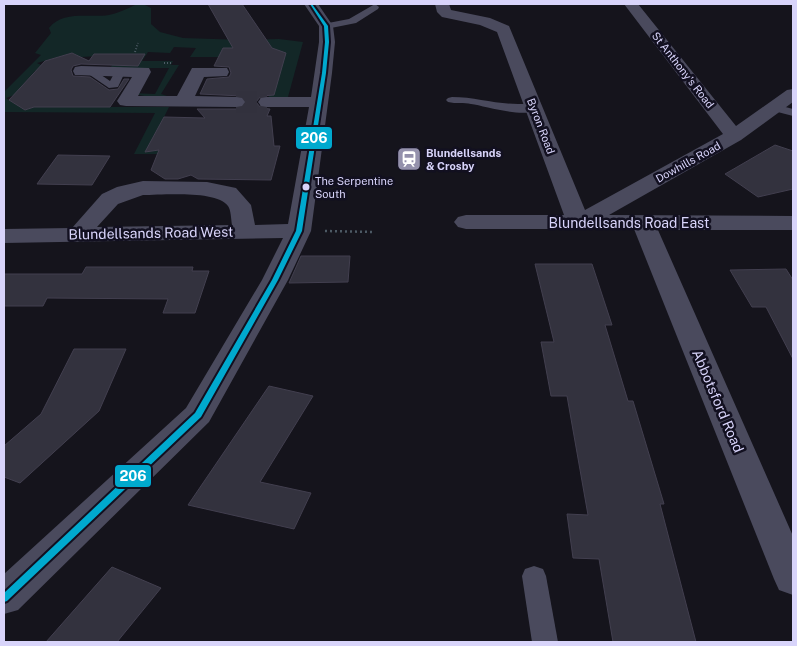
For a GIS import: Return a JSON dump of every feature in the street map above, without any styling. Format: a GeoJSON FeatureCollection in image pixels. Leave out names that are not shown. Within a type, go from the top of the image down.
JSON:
{"type":"FeatureCollection","features":[{"type":"Feature","properties":{"kind":"street"},"geometry":{"type":"LineString","coordinates":[[4,598],[198,415],[275,280],[299,230],[327,42],[326,26],[310,4]]}},
{"type":"Feature","properties":{"kind":"street","name":"Byron Road"},"geometry":{"type":"LineString","coordinates":[[442,4],[444,12],[452,17],[492,23],[504,29],[578,223]]}},
{"type":"Feature","properties":{"kind":"street","name":"St Anthony's Road"},"geometry":{"type":"LineString","coordinates":[[632,4],[734,136]]}},
{"type":"Feature","properties":{"kind":"street"},"geometry":{"type":"LineString","coordinates":[[86,71],[143,72],[126,100],[236,102]]}},
{"type":"Feature","properties":{"kind":"street"},"geometry":{"type":"LineString","coordinates":[[184,101],[198,72],[221,72]]}},
{"type":"Feature","properties":{"kind":"street","name":"Dowhills Road"},"geometry":{"type":"LineString","coordinates":[[578,223],[784,110],[793,94]]}},
{"type":"Feature","properties":{"kind":"street"},"geometry":{"type":"LineString","coordinates":[[267,102],[317,114]]}},
{"type":"Feature","properties":{"kind":"street"},"geometry":{"type":"LineString","coordinates":[[78,235],[110,199],[125,192],[143,188],[207,189],[228,194],[240,204],[245,232]]}},
{"type":"Feature","properties":{"kind":"street","name":"Blundellsands Road East"},"geometry":{"type":"LineString","coordinates":[[466,222],[793,223]]}},
{"type":"Feature","properties":{"kind":"street","name":"Abbotsford Road"},"geometry":{"type":"LineString","coordinates":[[643,223],[793,579]]}},
{"type":"Feature","properties":{"kind":"street","name":"Blundellsands Road West"},"geometry":{"type":"LineString","coordinates":[[4,236],[299,230]]}},
{"type":"Feature","properties":{"kind":"lane"},"geometry":{"type":"LineString","coordinates":[[326,26],[356,21],[375,7]]}},
{"type":"Feature","properties":{"kind":"lane"},"geometry":{"type":"LineString","coordinates":[[452,100],[471,100],[502,108],[534,108]]}},
{"type":"Feature","properties":{"kind":"lane"},"geometry":{"type":"LineString","coordinates":[[534,576],[545,642]]}},
{"type":"Feature","properties":{"kind":"path"},"geometry":{"type":"LineString","coordinates":[[299,230],[374,232]]}},
{"type":"Feature","properties":{"kind":"green space"},"geometry":{"type":"Polygon","coordinates":[[[135,5],[145,5],[151,8],[151,24],[160,32],[183,38],[279,39],[303,42],[288,97],[268,99],[272,87],[219,57],[190,57],[196,48],[174,47],[170,53],[148,52],[142,61],[173,61],[171,65],[179,65],[161,94],[167,96],[144,96],[130,93],[155,94],[169,68],[110,68],[120,55],[80,57],[72,53],[37,63],[43,66],[40,71],[35,71],[20,88],[20,93],[6,98],[25,110],[40,105],[53,107],[169,107],[158,129],[154,151],[159,150],[157,154],[134,154],[155,113],[4,112],[4,92],[41,55],[35,53],[51,33],[49,28],[55,22],[69,17],[109,15],[135,5]]]}},
{"type":"Feature","properties":{"kind":"building"},"geometry":{"type":"Polygon","coordinates":[[[208,4],[242,4],[272,48],[286,53],[274,95],[261,96],[256,102],[261,108],[270,109],[267,116],[271,116],[274,146],[280,146],[271,180],[198,179],[191,175],[178,179],[165,179],[151,170],[159,150],[145,152],[164,117],[205,118],[197,109],[236,109],[242,108],[246,103],[242,96],[200,94],[207,79],[229,77],[231,73],[229,67],[214,66],[223,48],[233,48],[208,4]]]}},
{"type":"Feature","properties":{"kind":"building"},"geometry":{"type":"Polygon","coordinates":[[[72,53],[89,61],[94,54],[145,54],[138,66],[81,64],[73,66],[71,70],[73,76],[90,77],[109,90],[118,89],[124,79],[129,79],[110,107],[34,107],[25,110],[9,100],[45,61],[72,53]]]}},
{"type":"Feature","properties":{"kind":"building"},"geometry":{"type":"Polygon","coordinates":[[[775,145],[793,151],[793,189],[758,197],[725,174],[775,145]]]}},
{"type":"Feature","properties":{"kind":"building"},"geometry":{"type":"Polygon","coordinates":[[[58,155],[110,156],[92,185],[37,184],[58,155]]]}},
{"type":"Feature","properties":{"kind":"building"},"geometry":{"type":"Polygon","coordinates":[[[301,256],[350,256],[348,282],[289,283],[301,256]]]}},
{"type":"Feature","properties":{"kind":"building"},"geometry":{"type":"Polygon","coordinates":[[[535,264],[592,264],[612,325],[605,325],[628,401],[633,401],[664,504],[660,504],[696,642],[613,642],[599,559],[573,558],[567,514],[588,515],[567,396],[551,396],[541,342],[554,342],[535,264]]]}},
{"type":"Feature","properties":{"kind":"building"},"geometry":{"type":"Polygon","coordinates":[[[86,267],[193,267],[192,271],[209,271],[195,313],[163,313],[168,299],[47,298],[43,306],[4,306],[4,274],[82,274],[86,267]]]}},
{"type":"Feature","properties":{"kind":"building"},"geometry":{"type":"Polygon","coordinates":[[[786,269],[793,280],[793,359],[766,307],[752,307],[730,270],[786,269]]]}},
{"type":"Feature","properties":{"kind":"building"},"geometry":{"type":"Polygon","coordinates":[[[74,349],[126,349],[99,411],[20,483],[4,477],[4,446],[41,414],[74,349]]]}},
{"type":"Feature","properties":{"kind":"building"},"geometry":{"type":"Polygon","coordinates":[[[269,386],[313,396],[260,482],[311,493],[294,529],[188,505],[269,386]]]}},
{"type":"Feature","properties":{"kind":"building"},"geometry":{"type":"Polygon","coordinates":[[[112,567],[161,588],[117,642],[46,642],[112,567]]]}},
{"type":"Feature","properties":{"kind":"tunnel"},"geometry":{"type":"LineString","coordinates":[[236,102],[267,102]]}},
{"type":"Feature","properties":{"kind":"transit line","name":"206"},"geometry":{"type":"LineString","coordinates":[[4,598],[198,415],[275,280],[299,231],[324,73],[327,42],[326,26],[311,4]]}},
{"type":"Feature","properties":{"kind":"place","name":"Blundellsands & Crosby"},"geometry":{"type":"Point","coordinates":[409,159]}},
{"type":"Feature","properties":{"kind":"place","name":"The Serpentine South"},"geometry":{"type":"Point","coordinates":[306,187]}}]}
